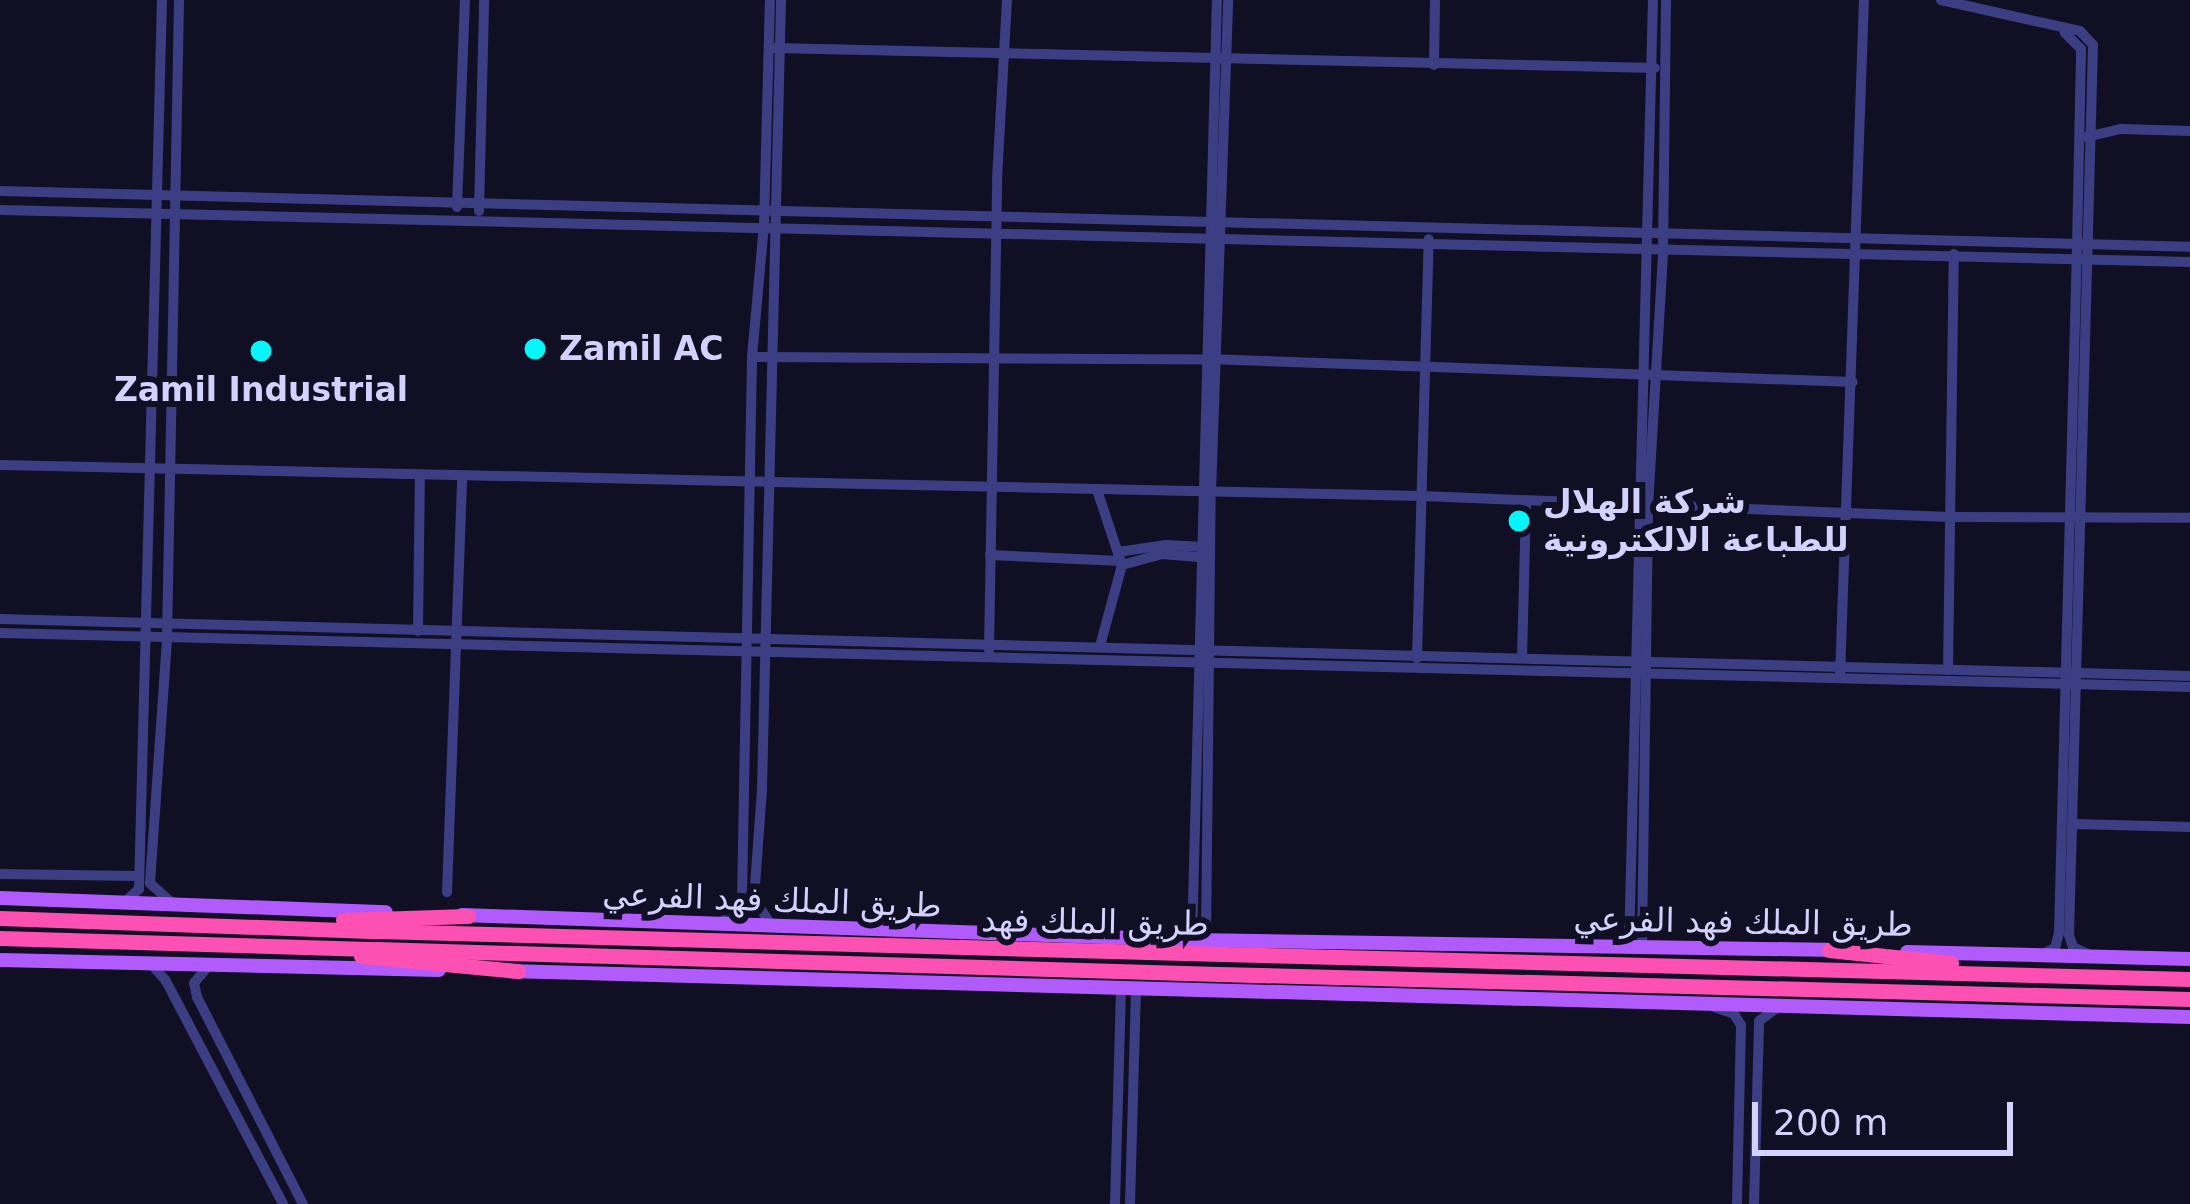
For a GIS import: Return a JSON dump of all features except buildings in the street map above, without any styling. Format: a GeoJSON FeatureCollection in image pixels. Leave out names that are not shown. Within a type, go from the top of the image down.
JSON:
{"type":"FeatureCollection","features":[{"type":"Feature","properties":{"kind":"highway"},"geometry":{"type":"LineString","coordinates":[[238,923],[468,916]]}},
{"type":"Feature","properties":{"kind":"highway","name":"طريق الملك فهد"},"geometry":{"type":"LineString","coordinates":[[0,918],[2190,979]]}},
{"type":"Feature","properties":{"kind":"highway","name":"طريق الملك فهد"},"geometry":{"type":"LineString","coordinates":[[0,938],[2190,999]]}},
{"type":"Feature","properties":{"kind":"highway"},"geometry":{"type":"LineString","coordinates":[[280,946],[518,971]]}},
{"type":"Feature","properties":{"kind":"highway"},"geometry":{"type":"LineString","coordinates":[[1828,950],[2061,975]]}},
{"type":"Feature","properties":{"kind":"main road","name":"طريق الملك فهد الفرعي"},"geometry":{"type":"LineString","coordinates":[[0,898],[1199,941],[2190,959]]}},
{"type":"Feature","properties":{"kind":"main road"},"geometry":{"type":"LineString","coordinates":[[953,982],[857,973],[847,967],[847,956],[864,941],[990,933]]}},
{"type":"Feature","properties":{"kind":"main road"},"geometry":{"type":"LineString","coordinates":[[0,960],[1694,1000],[2190,1017]]}},
{"type":"Feature","properties":{"kind":"street"},"geometry":{"type":"LineString","coordinates":[[123,902],[136,896],[138,876],[162,0]]}},
{"type":"Feature","properties":{"kind":"street"},"geometry":{"type":"LineString","coordinates":[[172,903],[150,883],[167,638],[179,0]]}},
{"type":"Feature","properties":{"kind":"street"},"geometry":{"type":"LineString","coordinates":[[458,219],[465,0]]}},
{"type":"Feature","properties":{"kind":"street"},"geometry":{"type":"LineString","coordinates":[[479,220],[484,0]]}},
{"type":"Feature","properties":{"kind":"street"},"geometry":{"type":"LineString","coordinates":[[770,0],[774,48],[770,211],[752,357],[751,571],[762,789],[754,899],[774,928]]}},
{"type":"Feature","properties":{"kind":"street"},"geometry":{"type":"LineString","coordinates":[[774,48],[782,0]]}},
{"type":"Feature","properties":{"kind":"street"},"geometry":{"type":"LineString","coordinates":[[989,650],[1007,0]]}},
{"type":"Feature","properties":{"kind":"street"},"geometry":{"type":"LineString","coordinates":[[1199,941],[1206,492],[1217,237],[1220,60],[1216,0]]}},
{"type":"Feature","properties":{"kind":"street"},"geometry":{"type":"LineString","coordinates":[[1220,60],[1228,0]]}},
{"type":"Feature","properties":{"kind":"street"},"geometry":{"type":"LineString","coordinates":[[1434,65],[1436,0]]}},
{"type":"Feature","properties":{"kind":"street"},"geometry":{"type":"LineString","coordinates":[[1649,375],[1657,361],[1663,251],[1655,237],[1653,0]]}},
{"type":"Feature","properties":{"kind":"street"},"geometry":{"type":"LineString","coordinates":[[1635,946],[1648,251],[1655,237],[1666,0]]}},
{"type":"Feature","properties":{"kind":"street"},"geometry":{"type":"LineString","coordinates":[[1840,674],[1850,512],[1864,0]]}},
{"type":"Feature","properties":{"kind":"street"},"geometry":{"type":"LineString","coordinates":[[1941,0],[2080,31],[2093,45],[2085,137],[2080,617],[2061,824],[2060,933],[2055,948],[2041,955]]}},
{"type":"Feature","properties":{"kind":"street"},"geometry":{"type":"LineString","coordinates":[[161,34],[178,35]]}},
{"type":"Feature","properties":{"kind":"street"},"geometry":{"type":"LineString","coordinates":[[774,48],[1665,69]]}},
{"type":"Feature","properties":{"kind":"street"},"geometry":{"type":"LineString","coordinates":[[2085,137],[2121,129],[2190,131]]}},
{"type":"Feature","properties":{"kind":"street"},"geometry":{"type":"LineString","coordinates":[[0,191],[1216,222],[1655,237],[1954,257],[2190,262]]}},
{"type":"Feature","properties":{"kind":"street"},"geometry":{"type":"LineString","coordinates":[[0,210],[769,225],[1648,251],[1855,249],[1954,242],[2190,247]]}},
{"type":"Feature","properties":{"kind":"street"},"geometry":{"type":"LineString","coordinates":[[720,924],[738,910],[742,899],[757,646],[767,572],[772,357],[769,225]]}},
{"type":"Feature","properties":{"kind":"street"},"geometry":{"type":"LineString","coordinates":[[1417,661],[1430,230]]}},
{"type":"Feature","properties":{"kind":"street"},"geometry":{"type":"LineString","coordinates":[[1948,670],[1954,242]]}},
{"type":"Feature","properties":{"kind":"street"},"geometry":{"type":"LineString","coordinates":[[2126,261],[2127,246]]}},
{"type":"Feature","properties":{"kind":"street"},"geometry":{"type":"LineString","coordinates":[[752,357],[1212,360],[1853,382]]}},
{"type":"Feature","properties":{"kind":"street"},"geometry":{"type":"LineString","coordinates":[[0,465],[1422,496],[1950,517],[2190,518]]}},
{"type":"Feature","properties":{"kind":"street"},"geometry":{"type":"LineString","coordinates":[[418,631],[420,476]]}},
{"type":"Feature","properties":{"kind":"street"},"geometry":{"type":"LineString","coordinates":[[447,892],[462,476]]}},
{"type":"Feature","properties":{"kind":"street"},"geometry":{"type":"LineString","coordinates":[[1097,490],[1120,559],[1100,646]]}},
{"type":"Feature","properties":{"kind":"street"},"geometry":{"type":"LineString","coordinates":[[1203,655],[1200,552],[1206,492]]}},
{"type":"Feature","properties":{"kind":"street"},"geometry":{"type":"LineString","coordinates":[[1522,658],[1526,503]]}},
{"type":"Feature","properties":{"kind":"street"},"geometry":{"type":"LineString","coordinates":[[2078,517],[2067,622],[2073,679],[2075,824],[2069,934],[2073,947],[2095,957]]}},
{"type":"Feature","properties":{"kind":"street"},"geometry":{"type":"LineString","coordinates":[[990,555],[1120,559],[1166,544],[1200,552]]}},
{"type":"Feature","properties":{"kind":"street"},"geometry":{"type":"LineString","coordinates":[[751,571],[767,572]]}},
{"type":"Feature","properties":{"kind":"street"},"geometry":{"type":"LineString","coordinates":[[2067,622],[2080,617]]}},
{"type":"Feature","properties":{"kind":"street"},"geometry":{"type":"LineString","coordinates":[[0,619],[418,631],[454,639]]}},
{"type":"Feature","properties":{"kind":"street"},"geometry":{"type":"LineString","coordinates":[[0,633],[989,650],[2073,679],[2190,676]]}},
{"type":"Feature","properties":{"kind":"street"},"geometry":{"type":"LineString","coordinates":[[989,650],[1100,646],[1203,655]]}},
{"type":"Feature","properties":{"kind":"street"},"geometry":{"type":"LineString","coordinates":[[1417,661],[1522,658],[1643,668]]}},
{"type":"Feature","properties":{"kind":"street"},"geometry":{"type":"LineString","coordinates":[[1840,674],[1948,670],[2190,686]]}},
{"type":"Feature","properties":{"kind":"street"},"geometry":{"type":"LineString","coordinates":[[747,788],[762,789]]}},
{"type":"Feature","properties":{"kind":"street"},"geometry":{"type":"LineString","coordinates":[[2061,824],[2190,826]]}},
{"type":"Feature","properties":{"kind":"street"},"geometry":{"type":"LineString","coordinates":[[0,874],[138,876]]}},
{"type":"Feature","properties":{"kind":"street"},"geometry":{"type":"LineString","coordinates":[[150,963],[166,981],[283,1204]]}},
{"type":"Feature","properties":{"kind":"street"},"geometry":{"type":"LineString","coordinates":[[210,964],[194,983],[197,997],[303,1204]]}},
{"type":"Feature","properties":{"kind":"street"},"geometry":{"type":"LineString","coordinates":[[1115,1204],[1128,990]]}},
{"type":"Feature","properties":{"kind":"street"},"geometry":{"type":"LineString","coordinates":[[1128,990],[1130,1204]]}},
{"type":"Feature","properties":{"kind":"street"},"geometry":{"type":"LineString","coordinates":[[1694,1000],[1735,1014],[1742,1025],[1738,1204]]}},
{"type":"Feature","properties":{"kind":"street"},"geometry":{"type":"LineString","coordinates":[[1754,1204],[1759,1021],[1766,1012],[1789,1004]]}},
{"type":"Feature","properties":{"kind":"place","name":"Zamil AC"},"geometry":{"type":"Point","coordinates":[535,349]}},
{"type":"Feature","properties":{"kind":"place","name":"Zamil Industrial"},"geometry":{"type":"Point","coordinates":[261,351]}},
{"type":"Feature","properties":{"kind":"place","name":"شركة الهلال للطباعة الالكترونية"},"geometry":{"type":"Point","coordinates":[1519,521]}}]}
